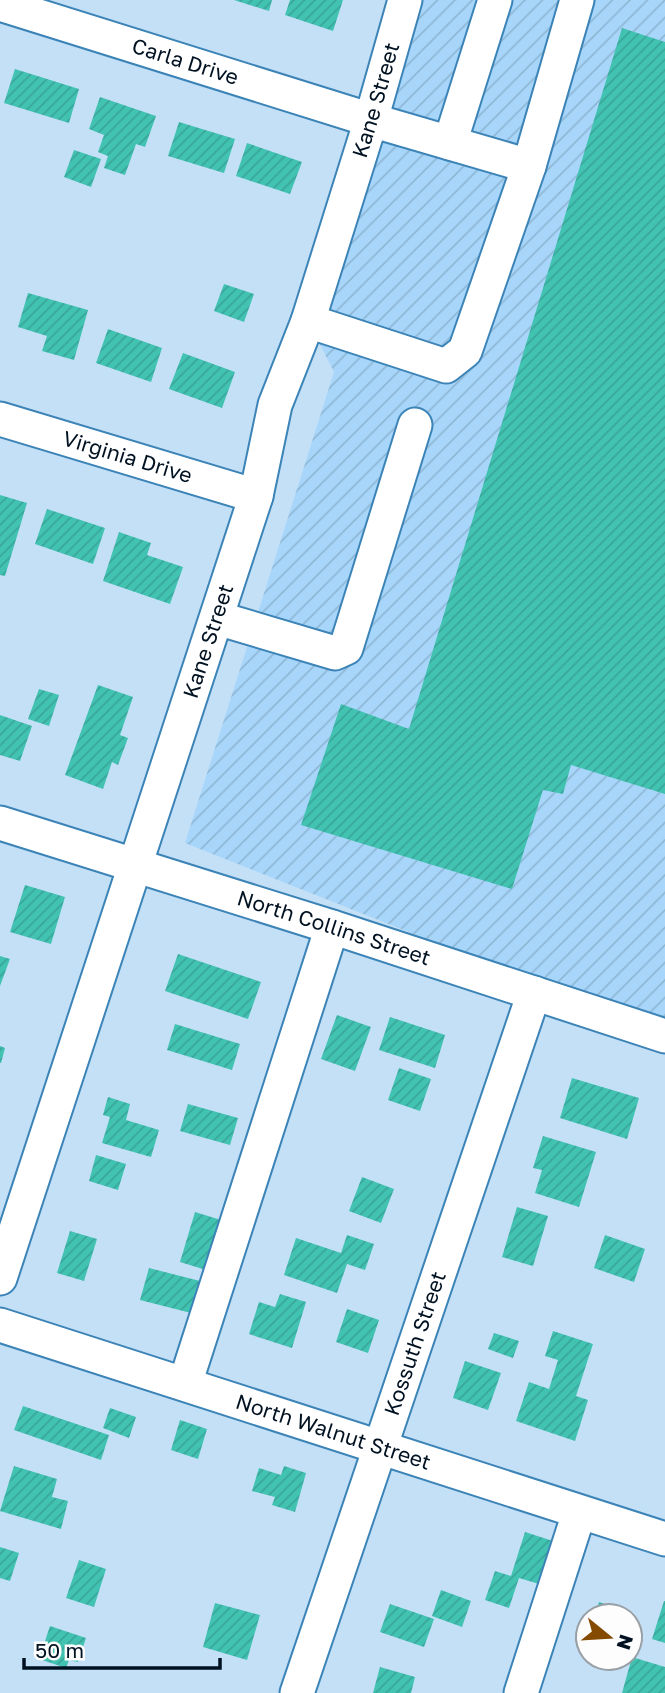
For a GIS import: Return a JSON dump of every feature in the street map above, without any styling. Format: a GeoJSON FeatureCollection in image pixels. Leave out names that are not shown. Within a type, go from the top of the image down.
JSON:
{"type":"FeatureCollection","features":[{"type":"Feature","properties":{"kind":"street","name":"Kane Street"},"geometry":{"type":"LineString","coordinates":[[0,1278],[256,496],[275,405],[308,321],[371,120],[405,0]]}},
{"type":"Feature","properties":{"kind":"street"},"geometry":{"type":"LineString","coordinates":[[450,143],[495,0]]}},
{"type":"Feature","properties":{"kind":"street"},"geometry":{"type":"LineString","coordinates":[[308,321],[446,366],[465,351],[529,166],[577,0]]}},
{"type":"Feature","properties":{"kind":"street","name":"Carla Drive"},"geometry":{"type":"LineString","coordinates":[[0,4],[371,120],[529,166]]}},
{"type":"Feature","properties":{"kind":"street","name":"Virginia Drive"},"geometry":{"type":"LineString","coordinates":[[0,419],[256,496]]}},
{"type":"Feature","properties":{"kind":"street"},"geometry":{"type":"LineString","coordinates":[[217,618],[335,653],[346,648],[415,425]]}},
{"type":"Feature","properties":{"kind":"street","name":"North Collins Street"},"geometry":{"type":"LineString","coordinates":[[0,823],[332,927],[665,1036]]}},
{"type":"Feature","properties":{"kind":"street"},"geometry":{"type":"LineString","coordinates":[[185,1384],[332,927]]}},
{"type":"Feature","properties":{"kind":"street","name":"Kossuth Street"},"geometry":{"type":"LineString","coordinates":[[297,1693],[534,993]]}},
{"type":"Feature","properties":{"kind":"street","name":"North Walnut Street"},"geometry":{"type":"LineString","coordinates":[[0,1325],[665,1539]]}},
{"type":"Feature","properties":{"kind":"street"},"geometry":{"type":"LineString","coordinates":[[521,1693],[579,1513]]}},
{"type":"Feature","properties":{"kind":"shaded area"},"geometry":{"type":"Polygon","coordinates":[[[407,0],[665,0],[665,1034],[185,843],[334,372],[308,321],[407,0]]]}},
{"type":"Feature","properties":{"kind":"building"},"geometry":{"type":"Polygon","coordinates":[[[234,0],[272,0],[269,11],[234,0]]]}},
{"type":"Feature","properties":{"kind":"building"},"geometry":{"type":"Polygon","coordinates":[[[290,0],[343,0],[333,31],[285,15],[290,0]]]}},
{"type":"Feature","properties":{"kind":"building"},"geometry":{"type":"Polygon","coordinates":[[[622,28],[665,42],[665,794],[571,765],[563,794],[543,790],[512,889],[301,825],[341,704],[409,729],[622,28]]]}},
{"type":"Feature","properties":{"kind":"building"},"geometry":{"type":"Polygon","coordinates":[[[15,69],[79,89],[69,123],[4,103],[15,69]]]}},
{"type":"Feature","properties":{"kind":"building"},"geometry":{"type":"Polygon","coordinates":[[[100,97],[156,116],[145,147],[136,144],[125,175],[104,168],[108,156],[98,152],[104,135],[89,129],[100,97]]]}},
{"type":"Feature","properties":{"kind":"building"},"geometry":{"type":"Polygon","coordinates":[[[179,122],[235,139],[224,173],[168,156],[179,122]]]}},
{"type":"Feature","properties":{"kind":"building"},"geometry":{"type":"Polygon","coordinates":[[[247,143],[302,162],[290,194],[236,176],[247,143]]]}},
{"type":"Feature","properties":{"kind":"building"},"geometry":{"type":"Polygon","coordinates":[[[74,150],[101,159],[91,187],[64,177],[74,150]]]}},
{"type":"Feature","properties":{"kind":"building"},"geometry":{"type":"Polygon","coordinates":[[[224,284],[254,294],[244,322],[214,311],[224,284]]]}},
{"type":"Feature","properties":{"kind":"building"},"geometry":{"type":"Polygon","coordinates":[[[28,293],[88,310],[74,360],[42,351],[47,336],[18,327],[28,293]]]}},
{"type":"Feature","properties":{"kind":"building"},"geometry":{"type":"Polygon","coordinates":[[[108,329],[162,348],[151,382],[96,363],[108,329]]]}},
{"type":"Feature","properties":{"kind":"building"},"geometry":{"type":"Polygon","coordinates":[[[183,353],[235,372],[222,408],[169,389],[183,353]]]}},
{"type":"Feature","properties":{"kind":"building"},"geometry":{"type":"Polygon","coordinates":[[[0,495],[27,503],[5,576],[0,575],[0,495]]]}},
{"type":"Feature","properties":{"kind":"building"},"geometry":{"type":"Polygon","coordinates":[[[47,509],[105,528],[93,564],[35,544],[47,509]]]}},
{"type":"Feature","properties":{"kind":"building"},"geometry":{"type":"Polygon","coordinates":[[[119,532],[151,543],[147,555],[183,567],[170,604],[103,581],[119,532]]]}},
{"type":"Feature","properties":{"kind":"building"},"geometry":{"type":"Polygon","coordinates":[[[98,685],[133,697],[120,735],[128,738],[118,765],[112,762],[103,789],[65,775],[98,685]]]}},
{"type":"Feature","properties":{"kind":"building"},"geometry":{"type":"Polygon","coordinates":[[[39,689],[59,695],[49,726],[28,719],[39,689]]]}},
{"type":"Feature","properties":{"kind":"building"},"geometry":{"type":"Polygon","coordinates":[[[0,715],[32,726],[20,761],[0,755],[0,715]]]}},
{"type":"Feature","properties":{"kind":"building"},"geometry":{"type":"Polygon","coordinates":[[[25,885],[65,897],[51,944],[10,932],[25,885]]]}},
{"type":"Feature","properties":{"kind":"building"},"geometry":{"type":"Polygon","coordinates":[[[178,954],[261,982],[248,1019],[165,991],[178,954]]]}},
{"type":"Feature","properties":{"kind":"building"},"geometry":{"type":"Polygon","coordinates":[[[0,956],[10,959],[0,986],[0,956]]]}},
{"type":"Feature","properties":{"kind":"building"},"geometry":{"type":"Polygon","coordinates":[[[337,1015],[371,1027],[355,1071],[321,1059],[337,1015]]]}},
{"type":"Feature","properties":{"kind":"building"},"geometry":{"type":"Polygon","coordinates":[[[390,1017],[445,1035],[435,1068],[379,1050],[390,1017]]]}},
{"type":"Feature","properties":{"kind":"building"},"geometry":{"type":"Polygon","coordinates":[[[175,1024],[240,1044],[232,1070],[167,1050],[175,1024]]]}},
{"type":"Feature","properties":{"kind":"building"},"geometry":{"type":"Polygon","coordinates":[[[0,1046],[5,1048],[1,1063],[0,1063],[0,1046]]]}},
{"type":"Feature","properties":{"kind":"building"},"geometry":{"type":"Polygon","coordinates":[[[399,1068],[431,1079],[420,1111],[388,1100],[399,1068]]]}},
{"type":"Feature","properties":{"kind":"building"},"geometry":{"type":"Polygon","coordinates":[[[572,1078],[639,1098],[627,1139],[560,1118],[572,1078]]]}},
{"type":"Feature","properties":{"kind":"building"},"geometry":{"type":"Polygon","coordinates":[[[108,1097],[130,1104],[126,1120],[159,1130],[151,1157],[102,1143],[110,1117],[103,1115],[108,1097]]]}},
{"type":"Feature","properties":{"kind":"building"},"geometry":{"type":"Polygon","coordinates":[[[188,1104],[238,1118],[230,1145],[180,1131],[188,1104]]]}},
{"type":"Feature","properties":{"kind":"building"},"geometry":{"type":"Polygon","coordinates":[[[543,1136],[596,1152],[579,1207],[535,1193],[542,1170],[533,1168],[543,1136]]]}},
{"type":"Feature","properties":{"kind":"building"},"geometry":{"type":"Polygon","coordinates":[[[96,1155],[126,1164],[118,1190],[89,1181],[96,1155]]]}},
{"type":"Feature","properties":{"kind":"building"},"geometry":{"type":"Polygon","coordinates":[[[362,1177],[394,1189],[381,1223],[349,1211],[362,1177]]]}},
{"type":"Feature","properties":{"kind":"building"},"geometry":{"type":"Polygon","coordinates":[[[517,1207],[548,1216],[533,1266],[502,1257],[517,1207]]]}},
{"type":"Feature","properties":{"kind":"building"},"geometry":{"type":"Polygon","coordinates":[[[195,1212],[221,1220],[206,1270],[180,1262],[195,1212]]]}},
{"type":"Feature","properties":{"kind":"building"},"geometry":{"type":"Polygon","coordinates":[[[70,1231],[97,1239],[84,1281],[57,1273],[70,1231]]]}},
{"type":"Feature","properties":{"kind":"building"},"geometry":{"type":"Polygon","coordinates":[[[347,1235],[374,1244],[365,1270],[347,1264],[337,1293],[284,1275],[296,1238],[341,1253],[347,1235]]]}},
{"type":"Feature","properties":{"kind":"building"},"geometry":{"type":"Polygon","coordinates":[[[605,1235],[645,1249],[634,1282],[594,1268],[605,1235]]]}},
{"type":"Feature","properties":{"kind":"building"},"geometry":{"type":"Polygon","coordinates":[[[149,1268],[200,1281],[191,1313],[140,1300],[149,1268]]]}},
{"type":"Feature","properties":{"kind":"building"},"geometry":{"type":"Polygon","coordinates":[[[280,1294],[306,1302],[292,1348],[249,1334],[259,1302],[275,1307],[280,1294]]]}},
{"type":"Feature","properties":{"kind":"building"},"geometry":{"type":"Polygon","coordinates":[[[347,1309],[379,1320],[368,1353],[336,1342],[347,1309]]]}},
{"type":"Feature","properties":{"kind":"building"},"geometry":{"type":"Polygon","coordinates":[[[553,1331],[593,1344],[576,1396],[588,1400],[575,1441],[516,1421],[529,1382],[549,1389],[558,1360],[545,1356],[553,1331]]]}},
{"type":"Feature","properties":{"kind":"building"},"geometry":{"type":"Polygon","coordinates":[[[494,1333],[519,1341],[513,1358],[488,1349],[494,1333]]]}},
{"type":"Feature","properties":{"kind":"building"},"geometry":{"type":"Polygon","coordinates":[[[465,1361],[501,1373],[488,1410],[453,1398],[465,1361]]]}},
{"type":"Feature","properties":{"kind":"building"},"geometry":{"type":"Polygon","coordinates":[[[23,1406],[109,1435],[101,1460],[14,1430],[23,1406]]]}},
{"type":"Feature","properties":{"kind":"building"},"geometry":{"type":"Polygon","coordinates":[[[110,1408],[136,1417],[129,1438],[103,1428],[110,1408]]]}},
{"type":"Feature","properties":{"kind":"building"},"geometry":{"type":"Polygon","coordinates":[[[180,1420],[207,1429],[198,1459],[171,1450],[180,1420]]]}},
{"type":"Feature","properties":{"kind":"building"},"geometry":{"type":"Polygon","coordinates":[[[14,1466],[57,1479],[52,1497],[68,1501],[61,1529],[0,1511],[14,1466]]]}},
{"type":"Feature","properties":{"kind":"building"},"geometry":{"type":"Polygon","coordinates":[[[284,1466],[306,1473],[295,1512],[272,1505],[275,1497],[252,1491],[259,1468],[281,1475],[284,1466]]]}},
{"type":"Feature","properties":{"kind":"building"},"geometry":{"type":"Polygon","coordinates":[[[525,1532],[553,1541],[539,1584],[519,1578],[509,1608],[485,1600],[495,1571],[511,1576],[525,1532]]]}},
{"type":"Feature","properties":{"kind":"building"},"geometry":{"type":"Polygon","coordinates":[[[0,1547],[19,1553],[10,1581],[0,1578],[0,1547]]]}},
{"type":"Feature","properties":{"kind":"building"},"geometry":{"type":"Polygon","coordinates":[[[79,1560],[106,1569],[94,1607],[66,1598],[79,1560]]]}},
{"type":"Feature","properties":{"kind":"building"},"geometry":{"type":"Polygon","coordinates":[[[441,1590],[471,1601],[462,1627],[432,1616],[441,1590]]]}},
{"type":"Feature","properties":{"kind":"building"},"geometry":{"type":"Polygon","coordinates":[[[665,1601],[665,1643],[652,1639],[665,1601]]]}},
{"type":"Feature","properties":{"kind":"building"},"geometry":{"type":"Polygon","coordinates":[[[215,1603],[260,1615],[247,1660],[203,1647],[215,1603]]]}},
{"type":"Feature","properties":{"kind":"building"},"geometry":{"type":"Polygon","coordinates":[[[390,1604],[434,1619],[424,1647],[380,1632],[390,1604]]]}},
{"type":"Feature","properties":{"kind":"building"},"geometry":{"type":"Polygon","coordinates":[[[50,1626],[86,1638],[78,1662],[69,1660],[66,1668],[39,1659],[50,1626]]]}},
{"type":"Feature","properties":{"kind":"building"},"geometry":{"type":"Polygon","coordinates":[[[644,1661],[665,1667],[665,1693],[622,1693],[628,1672],[644,1672],[644,1661]]]}},
{"type":"Feature","properties":{"kind":"building"},"geometry":{"type":"Polygon","coordinates":[[[380,1667],[415,1677],[411,1693],[373,1693],[380,1667]]]}}]}
